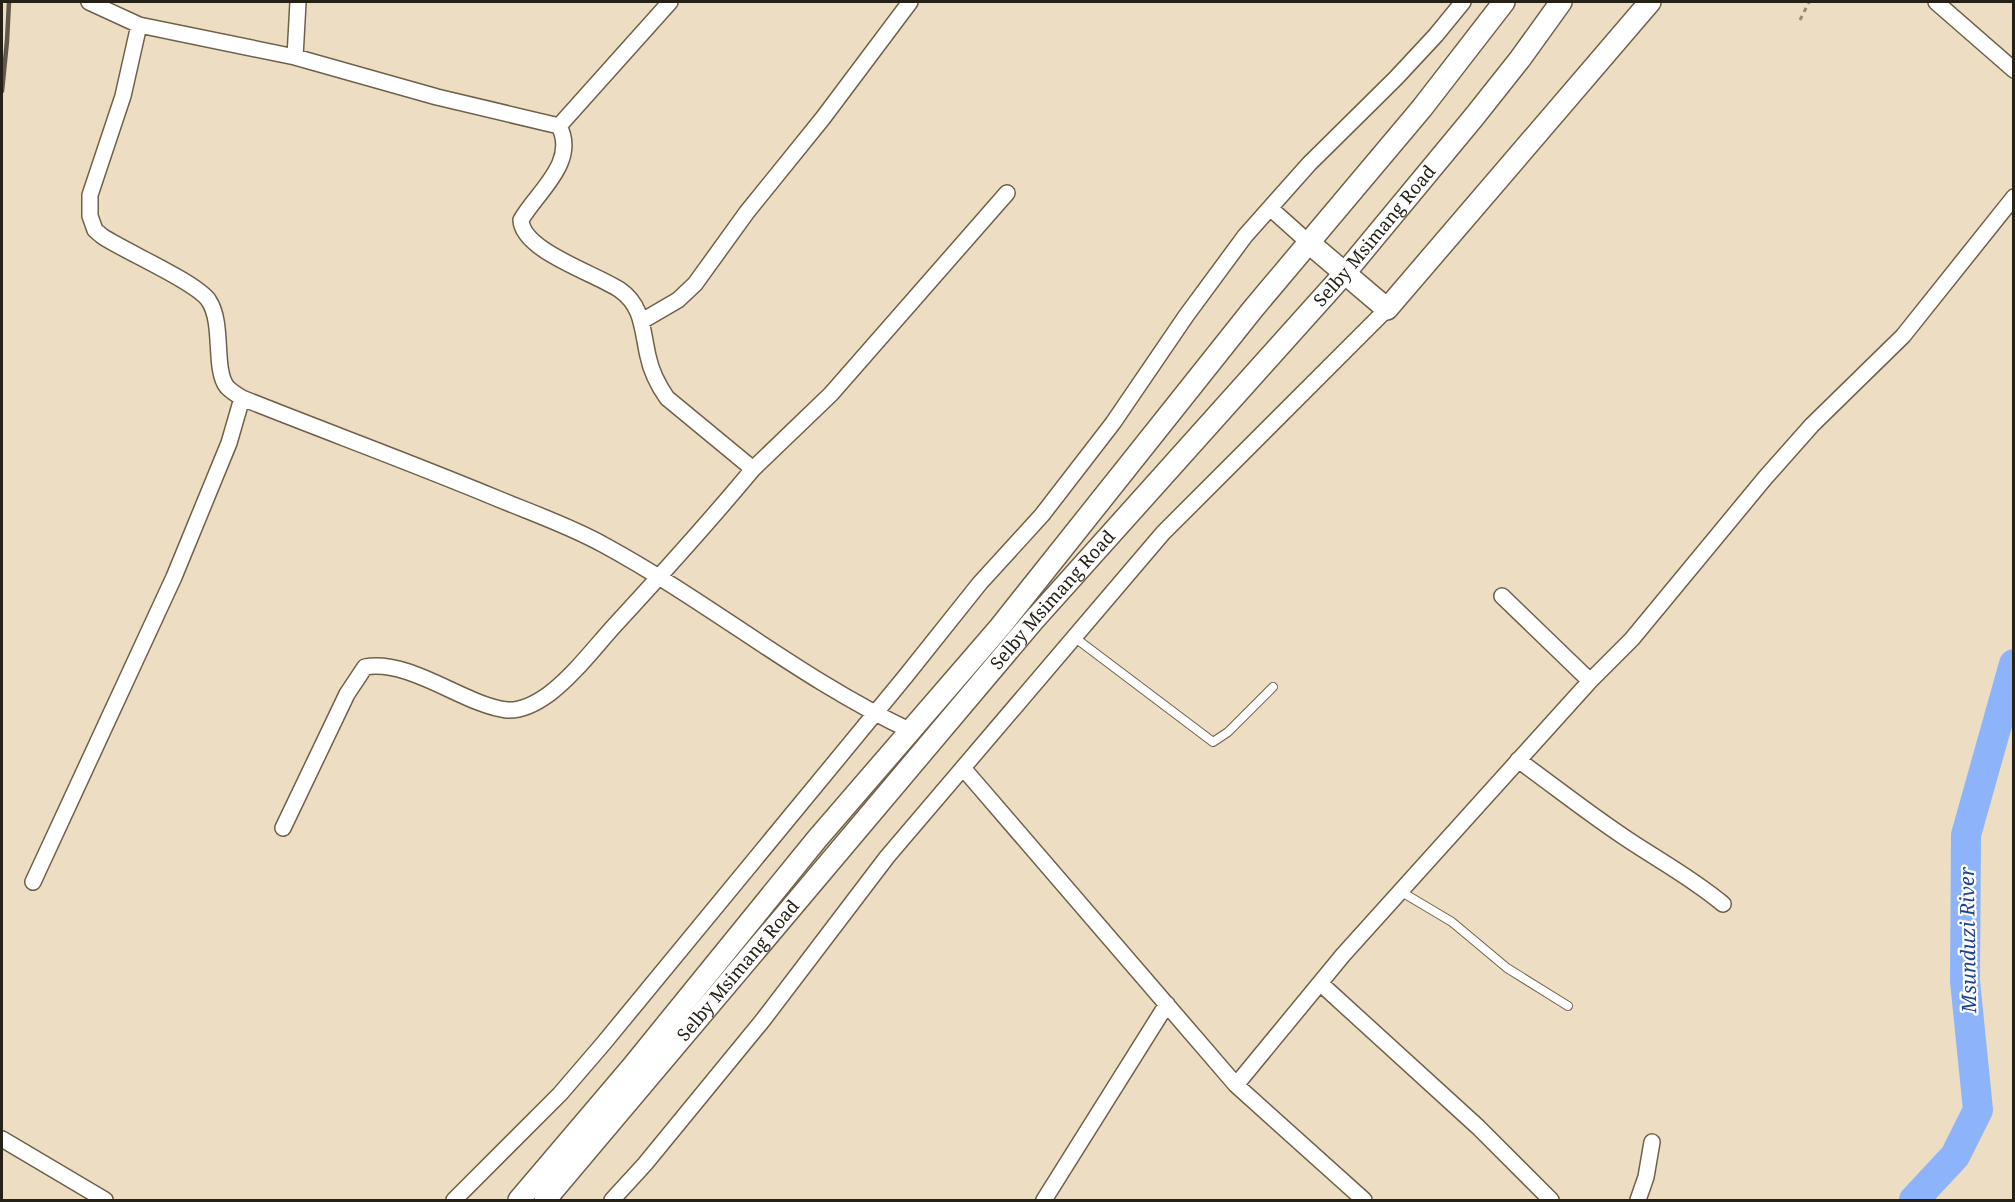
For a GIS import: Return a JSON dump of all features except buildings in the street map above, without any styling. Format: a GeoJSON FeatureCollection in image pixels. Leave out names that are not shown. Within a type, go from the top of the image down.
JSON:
{"type":"FeatureCollection","features":[{"type":"Feature","properties":{"kind":"main road","name":"Selby Msimang Road"},"geometry":{"type":"LineString","coordinates":[[519,1200],[632,1067],[817,839],[1000,627],[1308,242],[1422,108],[1504,2]]}},
{"type":"Feature","properties":{"kind":"main road","name":"Selby Msimang Road"},"geometry":{"type":"LineString","coordinates":[[545,1200],[1033,621],[1344,274],[1494,92],[1561,2]]}},
{"type":"Feature","properties":{"kind":"main road"},"geometry":{"type":"LineString","coordinates":[[1308,242],[1387,309],[1650,2]]}},
{"type":"Feature","properties":{"kind":"street"},"geometry":{"type":"LineString","coordinates":[[89,2],[139,26],[295,57],[438,97],[559,126]]}},
{"type":"Feature","properties":{"kind":"street"},"geometry":{"type":"LineString","coordinates":[[295,57],[298,2]]}},
{"type":"Feature","properties":{"kind":"street"},"geometry":{"type":"LineString","coordinates":[[559,126],[670,2]]}},
{"type":"Feature","properties":{"kind":"street"},"geometry":{"type":"LineString","coordinates":[[642,321],[678,300],[695,284],[747,212],[823,118],[910,2]]}},
{"type":"Feature","properties":{"kind":"street"},"geometry":{"type":"LineString","coordinates":[[454,1200],[574,1078],[875,714],[980,583],[1042,515],[1113,423],[1245,236],[1309,164],[1436,36],[1463,2]]}},
{"type":"Feature","properties":{"kind":"street"},"geometry":{"type":"LineString","coordinates":[[1936,2],[2013,70]]}},
{"type":"Feature","properties":{"kind":"street"},"geometry":{"type":"LineString","coordinates":[[139,26],[123,96],[90,195],[90,216],[95,230],[102,236],[193,286],[208,299],[217,324],[223,379],[230,390],[242,398],[441,475],[602,544],[659,577],[839,694],[911,731]]}},
{"type":"Feature","properties":{"kind":"street"},"geometry":{"type":"LineString","coordinates":[[559,126],[565,143],[561,161],[555,173],[525,212],[521,225],[528,237],[540,246],[620,290],[634,304],[642,321],[648,358],[658,386],[667,398],[753,469]]}},
{"type":"Feature","properties":{"kind":"street"},"geometry":{"type":"LineString","coordinates":[[283,828],[347,694],[365,667],[380,667],[413,674],[494,708],[511,710],[528,706],[551,693],[659,577],[753,469],[831,394],[1007,193]]}},
{"type":"Feature","properties":{"kind":"street"},"geometry":{"type":"LineString","coordinates":[[1236,1085],[1400,891],[1590,681],[1632,639],[1765,478],[1812,425],[1903,336],[2013,197]]}},
{"type":"Feature","properties":{"kind":"street"},"geometry":{"type":"LineString","coordinates":[[1269,208],[1308,242]]}},
{"type":"Feature","properties":{"kind":"street"},"geometry":{"type":"LineString","coordinates":[[612,1200],[645,1164],[763,1020],[887,857],[1163,533],[1387,309]]}},
{"type":"Feature","properties":{"kind":"street"},"geometry":{"type":"LineString","coordinates":[[33,882],[174,577],[229,443],[242,398]]}},
{"type":"Feature","properties":{"kind":"street"},"geometry":{"type":"LineString","coordinates":[[1502,596],[1590,681]]}},
{"type":"Feature","properties":{"kind":"street"},"geometry":{"type":"LineString","coordinates":[[1518,760],[1599,820],[1689,877],[1723,904]]}},
{"type":"Feature","properties":{"kind":"street"},"geometry":{"type":"LineString","coordinates":[[963,768],[1236,1085],[1364,1200]]}},
{"type":"Feature","properties":{"kind":"street"},"geometry":{"type":"LineString","coordinates":[[1320,983],[1479,1127],[1551,1200]]}},
{"type":"Feature","properties":{"kind":"street"},"geometry":{"type":"LineString","coordinates":[[1044,1200],[1167,1004]]}},
{"type":"Feature","properties":{"kind":"street"},"geometry":{"type":"LineString","coordinates":[[2,1139],[105,1200]]}},
{"type":"Feature","properties":{"kind":"street"},"geometry":{"type":"LineString","coordinates":[[1638,1200],[1646,1177],[1652,1142]]}},
{"type":"Feature","properties":{"kind":"lane"},"geometry":{"type":"LineString","coordinates":[[1074,637],[1213,742],[1228,732],[1273,687]]}},
{"type":"Feature","properties":{"kind":"lane"},"geometry":{"type":"LineString","coordinates":[[1400,891],[1452,922],[1508,968],[1568,1006]]}},
{"type":"Feature","properties":{"kind":"path"},"geometry":{"type":"LineString","coordinates":[[1800,20],[1809,2]]}},
{"type":"Feature","properties":{"kind":"waterway","name":"Msunduzi River"},"geometry":{"type":"LineString","coordinates":[[1914,1200],[1955,1156],[1978,1110],[1965,981],[1966,835],[2014,664]]}},
{"type":"Feature","properties":{"kind":"railway"},"geometry":{"type":"LineString","coordinates":[[2,91],[9,2]]}}]}
